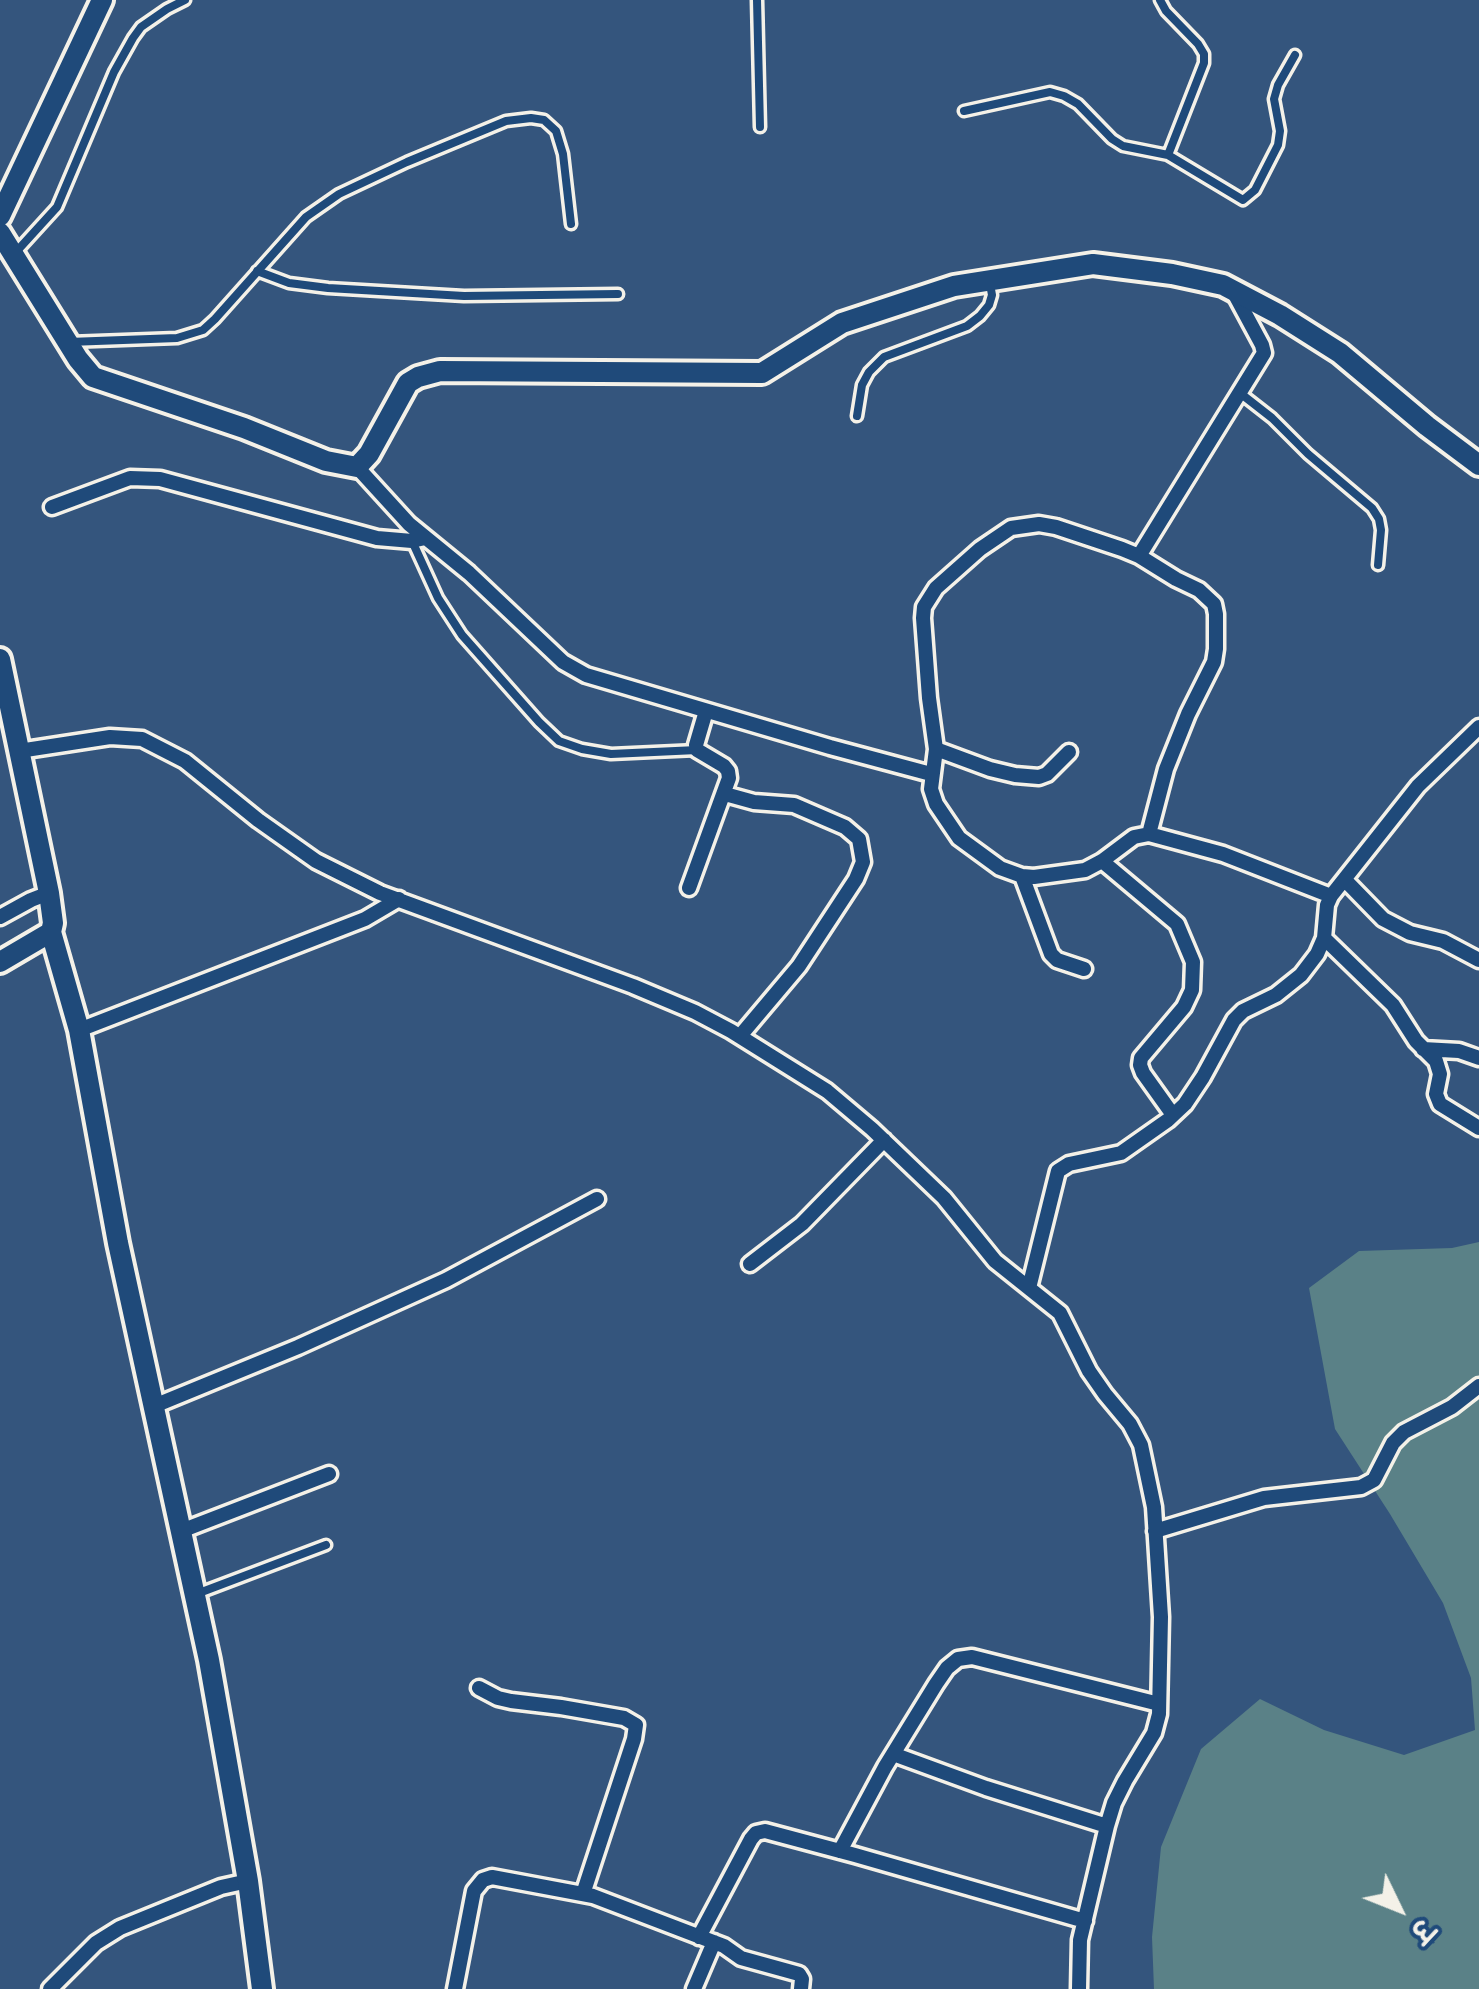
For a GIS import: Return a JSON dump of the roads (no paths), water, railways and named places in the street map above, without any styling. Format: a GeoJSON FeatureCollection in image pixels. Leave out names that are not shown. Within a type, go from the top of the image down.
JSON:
{"type":"FeatureCollection","features":[{"type":"Feature","properties":{"kind":"main road"},"geometry":{"type":"LineString","coordinates":[[0,216],[102,0]]}},
{"type":"Feature","properties":{"kind":"main road"},"geometry":{"type":"LineString","coordinates":[[0,234],[93,376],[326,461],[357,468],[369,454],[408,382],[418,377],[440,371],[762,373],[842,323],[954,286],[1093,264],[1172,274],[1233,290],[1340,352],[1479,466]]}},
{"type":"Feature","properties":{"kind":"main road"},"geometry":{"type":"LineString","coordinates":[[0,659],[50,893],[51,932],[80,1030],[118,1243],[209,1660],[248,1881],[262,1989]]}},
{"type":"Feature","properties":{"kind":"main road"},"geometry":{"type":"LineString","coordinates":[[0,962],[51,932]]}},
{"type":"Feature","properties":{"kind":"street"},"geometry":{"type":"LineString","coordinates":[[1139,556],[1264,353],[1233,290]]}},
{"type":"Feature","properties":{"kind":"street"},"geometry":{"type":"LineString","coordinates":[[357,468],[418,539],[469,573],[564,662],[586,674],[931,774]]}},
{"type":"Feature","properties":{"kind":"street"},"geometry":{"type":"LineString","coordinates":[[52,507],[130,478],[160,479],[377,538],[418,539]]}},
{"type":"Feature","properties":{"kind":"street"},"geometry":{"type":"LineString","coordinates":[[1149,834],[1166,769],[1214,662],[1214,604],[1199,590],[1139,556],[1056,527],[1025,524],[1011,528],[936,588],[924,607],[930,715],[936,750],[932,789],[936,804],[959,838],[1000,868],[1022,876],[1085,870],[1134,837],[1149,834],[1222,854],[1331,896]]}},
{"type":"Feature","properties":{"kind":"street"},"geometry":{"type":"LineString","coordinates":[[689,888],[729,778],[728,771],[697,750],[706,710]]}},
{"type":"Feature","properties":{"kind":"street"},"geometry":{"type":"LineString","coordinates":[[1029,1288],[1058,1172],[1069,1164],[1121,1153],[1185,1104],[1234,1020],[1243,1010],[1291,985],[1317,954],[1324,938],[1331,896],[1418,786],[1479,727]]}},
{"type":"Feature","properties":{"kind":"street"},"geometry":{"type":"LineString","coordinates":[[19,751],[110,736],[142,740],[185,761],[258,820],[316,860],[380,892],[633,986],[740,1036],[826,1091],[884,1140],[944,1198],[995,1261],[1060,1313],[1089,1371],[1141,1445],[1154,1507],[1161,1617],[1159,1704],[1154,1733],[1124,1781],[1106,1826],[1085,1921],[1079,1989]]}},
{"type":"Feature","properties":{"kind":"street"},"geometry":{"type":"LineString","coordinates":[[936,750],[990,769],[1039,777],[1070,752]]}},
{"type":"Feature","properties":{"kind":"street"},"geometry":{"type":"LineString","coordinates":[[725,794],[754,802],[794,805],[845,827],[858,839],[863,862],[799,966],[740,1036]]}},
{"type":"Feature","properties":{"kind":"street"},"geometry":{"type":"LineString","coordinates":[[1102,861],[1177,924],[1194,962],[1192,990],[1184,1006],[1141,1058],[1140,1065],[1173,1115]]}},
{"type":"Feature","properties":{"kind":"street"},"geometry":{"type":"LineString","coordinates":[[1022,876],[1054,958],[1084,969]]}},
{"type":"Feature","properties":{"kind":"street"},"geometry":{"type":"LineString","coordinates":[[1345,880],[1383,919],[1410,933],[1443,941],[1479,960]]}},
{"type":"Feature","properties":{"kind":"street"},"geometry":{"type":"LineString","coordinates":[[0,918],[50,893]]}},
{"type":"Feature","properties":{"kind":"street"},"geometry":{"type":"LineString","coordinates":[[80,1030],[365,918],[399,899]]}},
{"type":"Feature","properties":{"kind":"street"},"geometry":{"type":"LineString","coordinates":[[1324,938],[1393,1005],[1439,1068],[1436,1094],[1440,1104],[1478,1128]]}},
{"type":"Feature","properties":{"kind":"street"},"geometry":{"type":"LineString","coordinates":[[1423,1049],[1459,1051],[1479,1058]]}},
{"type":"Feature","properties":{"kind":"street"},"geometry":{"type":"LineString","coordinates":[[750,1264],[802,1224],[884,1140]]}},
{"type":"Feature","properties":{"kind":"street"},"geometry":{"type":"LineString","coordinates":[[154,1406],[446,1280],[598,1199]]}},
{"type":"Feature","properties":{"kind":"street"},"geometry":{"type":"LineString","coordinates":[[1155,1531],[1264,1498],[1361,1487],[1374,1480],[1393,1443],[1404,1432],[1452,1408],[1479,1386]]}},
{"type":"Feature","properties":{"kind":"street"},"geometry":{"type":"LineString","coordinates":[[181,1531],[330,1474]]}},
{"type":"Feature","properties":{"kind":"street"},"geometry":{"type":"LineString","coordinates":[[840,1851],[936,1684],[958,1659],[972,1657],[1159,1704]]}},
{"type":"Feature","properties":{"kind":"street"},"geometry":{"type":"LineString","coordinates":[[480,1688],[498,1698],[624,1718],[636,1726],[583,1894]]}},
{"type":"Feature","properties":{"kind":"street"},"geometry":{"type":"LineString","coordinates":[[893,1754],[1106,1826]]}},
{"type":"Feature","properties":{"kind":"street"},"geometry":{"type":"LineString","coordinates":[[699,1937],[756,1833],[765,1831],[1085,1921]]}},
{"type":"Feature","properties":{"kind":"street"},"geometry":{"type":"LineString","coordinates":[[455,1989],[470,1903],[482,1880],[492,1877],[583,1894],[714,1942],[741,1958],[799,1974],[801,1989]]}},
{"type":"Feature","properties":{"kind":"street"},"geometry":{"type":"LineString","coordinates":[[50,1989],[96,1943],[120,1928],[221,1887],[248,1881]]}},
{"type":"Feature","properties":{"kind":"street"},"geometry":{"type":"LineString","coordinates":[[694,1989],[714,1942]]}},
{"type":"Feature","properties":{"kind":"lane"},"geometry":{"type":"LineString","coordinates":[[13,255],[58,207],[114,72],[140,27],[185,0]]}},
{"type":"Feature","properties":{"kind":"lane"},"geometry":{"type":"LineString","coordinates":[[758,0],[760,127]]}},
{"type":"Feature","properties":{"kind":"lane"},"geometry":{"type":"LineString","coordinates":[[1160,0],[1204,54],[1168,155]]}},
{"type":"Feature","properties":{"kind":"lane"},"geometry":{"type":"LineString","coordinates":[[964,111],[1050,92],[1064,96],[1078,104],[1122,146],[1168,155],[1243,200],[1255,190],[1278,145],[1280,131],[1274,99],[1295,55]]}},
{"type":"Feature","properties":{"kind":"lane"},"geometry":{"type":"LineString","coordinates":[[68,342],[177,338],[203,330],[306,217],[339,194],[506,120],[544,120],[556,131],[563,154],[570,224]]}},
{"type":"Feature","properties":{"kind":"lane"},"geometry":{"type":"LineString","coordinates":[[257,271],[289,283],[348,290],[464,296],[618,294]]}},
{"type":"Feature","properties":{"kind":"lane"},"geometry":{"type":"LineString","coordinates":[[857,416],[862,385],[877,364],[884,357],[967,326],[989,305],[989,280]]}},
{"type":"Feature","properties":{"kind":"lane"},"geometry":{"type":"LineString","coordinates":[[1240,393],[1372,508],[1381,530],[1378,565]]}},
{"type":"Feature","properties":{"kind":"lane"},"geometry":{"type":"LineString","coordinates":[[418,539],[438,598],[462,636],[559,740],[611,754],[697,750]]}},
{"type":"Feature","properties":{"kind":"lane"},"geometry":{"type":"LineString","coordinates":[[194,1594],[326,1545]]}}]}
